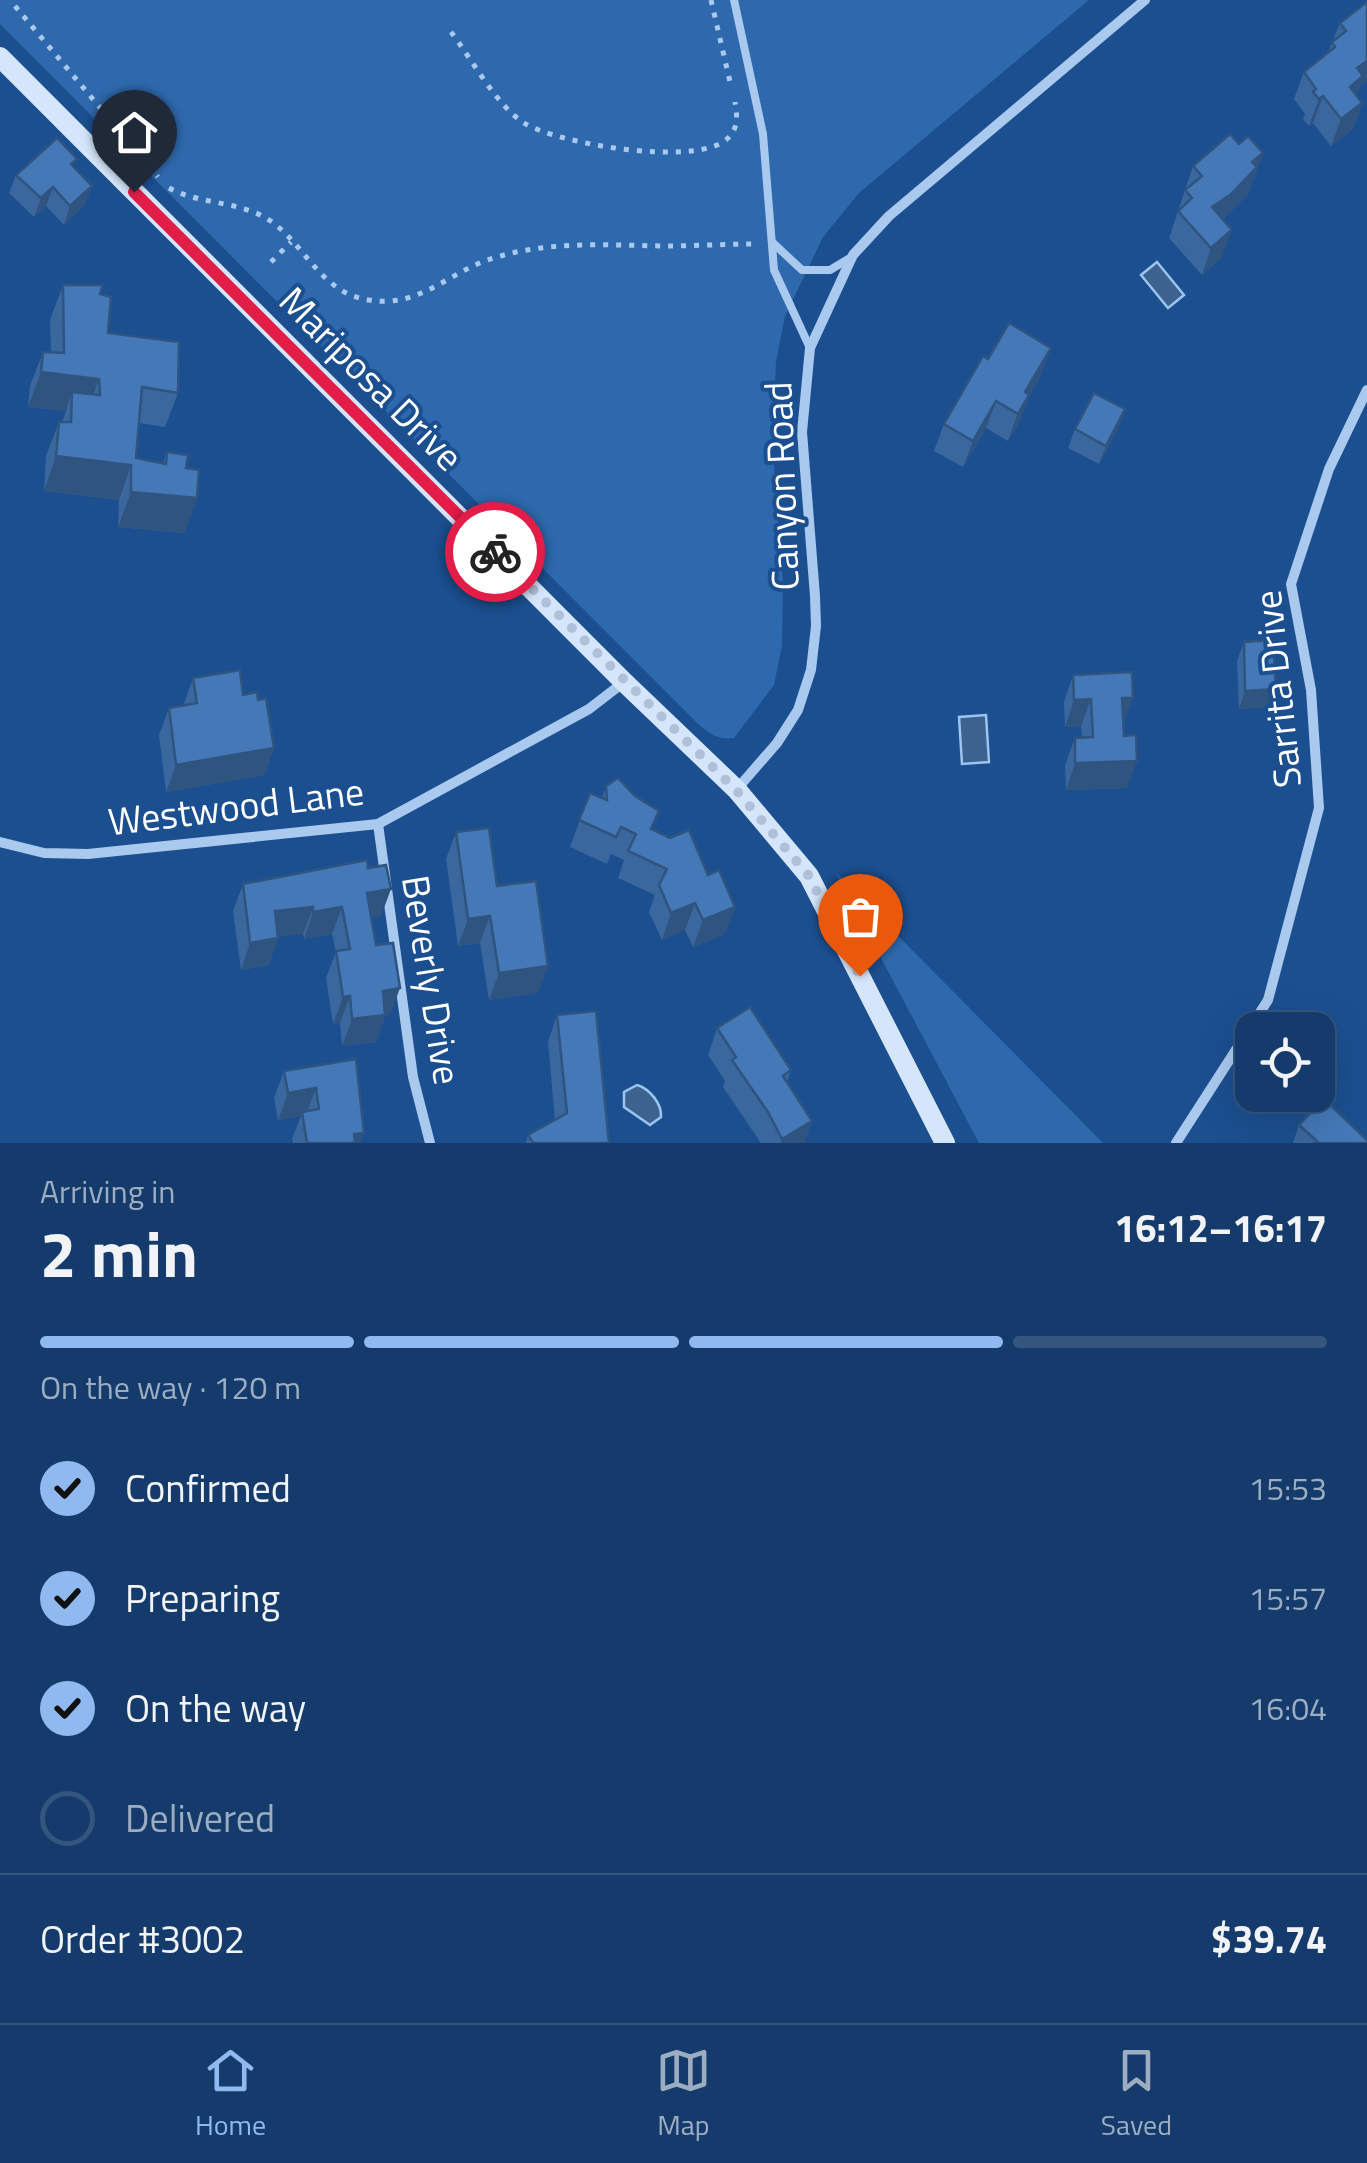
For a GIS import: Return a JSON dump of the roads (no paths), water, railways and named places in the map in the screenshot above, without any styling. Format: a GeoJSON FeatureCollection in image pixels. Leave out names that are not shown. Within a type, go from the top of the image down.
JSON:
{"type":"FeatureCollection","features":[{"type":"Feature","properties":{"kind":"street","name":"Canyon Road"},"geometry":{"type":"LineString","coordinates":[[736,790],[777,743],[798,710],[810,670],[816,626],[815,596],[802,432],[810,348],[853,255],[889,216],[1145,0]]}},
{"type":"Feature","properties":{"kind":"street","name":"Mariposa Drive"},"geometry":{"type":"LineString","coordinates":[[0,57],[736,790],[809,876],[945,1143]]}},
{"type":"Feature","properties":{"kind":"street","name":"Sarrita Drive"},"geometry":{"type":"LineString","coordinates":[[1176,1143],[1268,1000],[1319,808],[1312,690],[1291,584],[1329,470],[1367,390]]}},
{"type":"Feature","properties":{"kind":"street","name":"Westwood Lane"},"geometry":{"type":"LineString","coordinates":[[0,842],[44,854],[88,854],[378,824],[588,709],[624,682]]}},
{"type":"Feature","properties":{"kind":"street","name":"Beverly Drive"},"geometry":{"type":"LineString","coordinates":[[378,824],[413,1077],[430,1143]]}},
{"type":"Feature","properties":{"kind":"lane"},"geometry":{"type":"LineString","coordinates":[[734,0],[763,134],[774,270],[810,348]]}},
{"type":"Feature","properties":{"kind":"lane"},"geometry":{"type":"LineString","coordinates":[[774,243],[802,270],[830,270],[853,255]]}}]}
